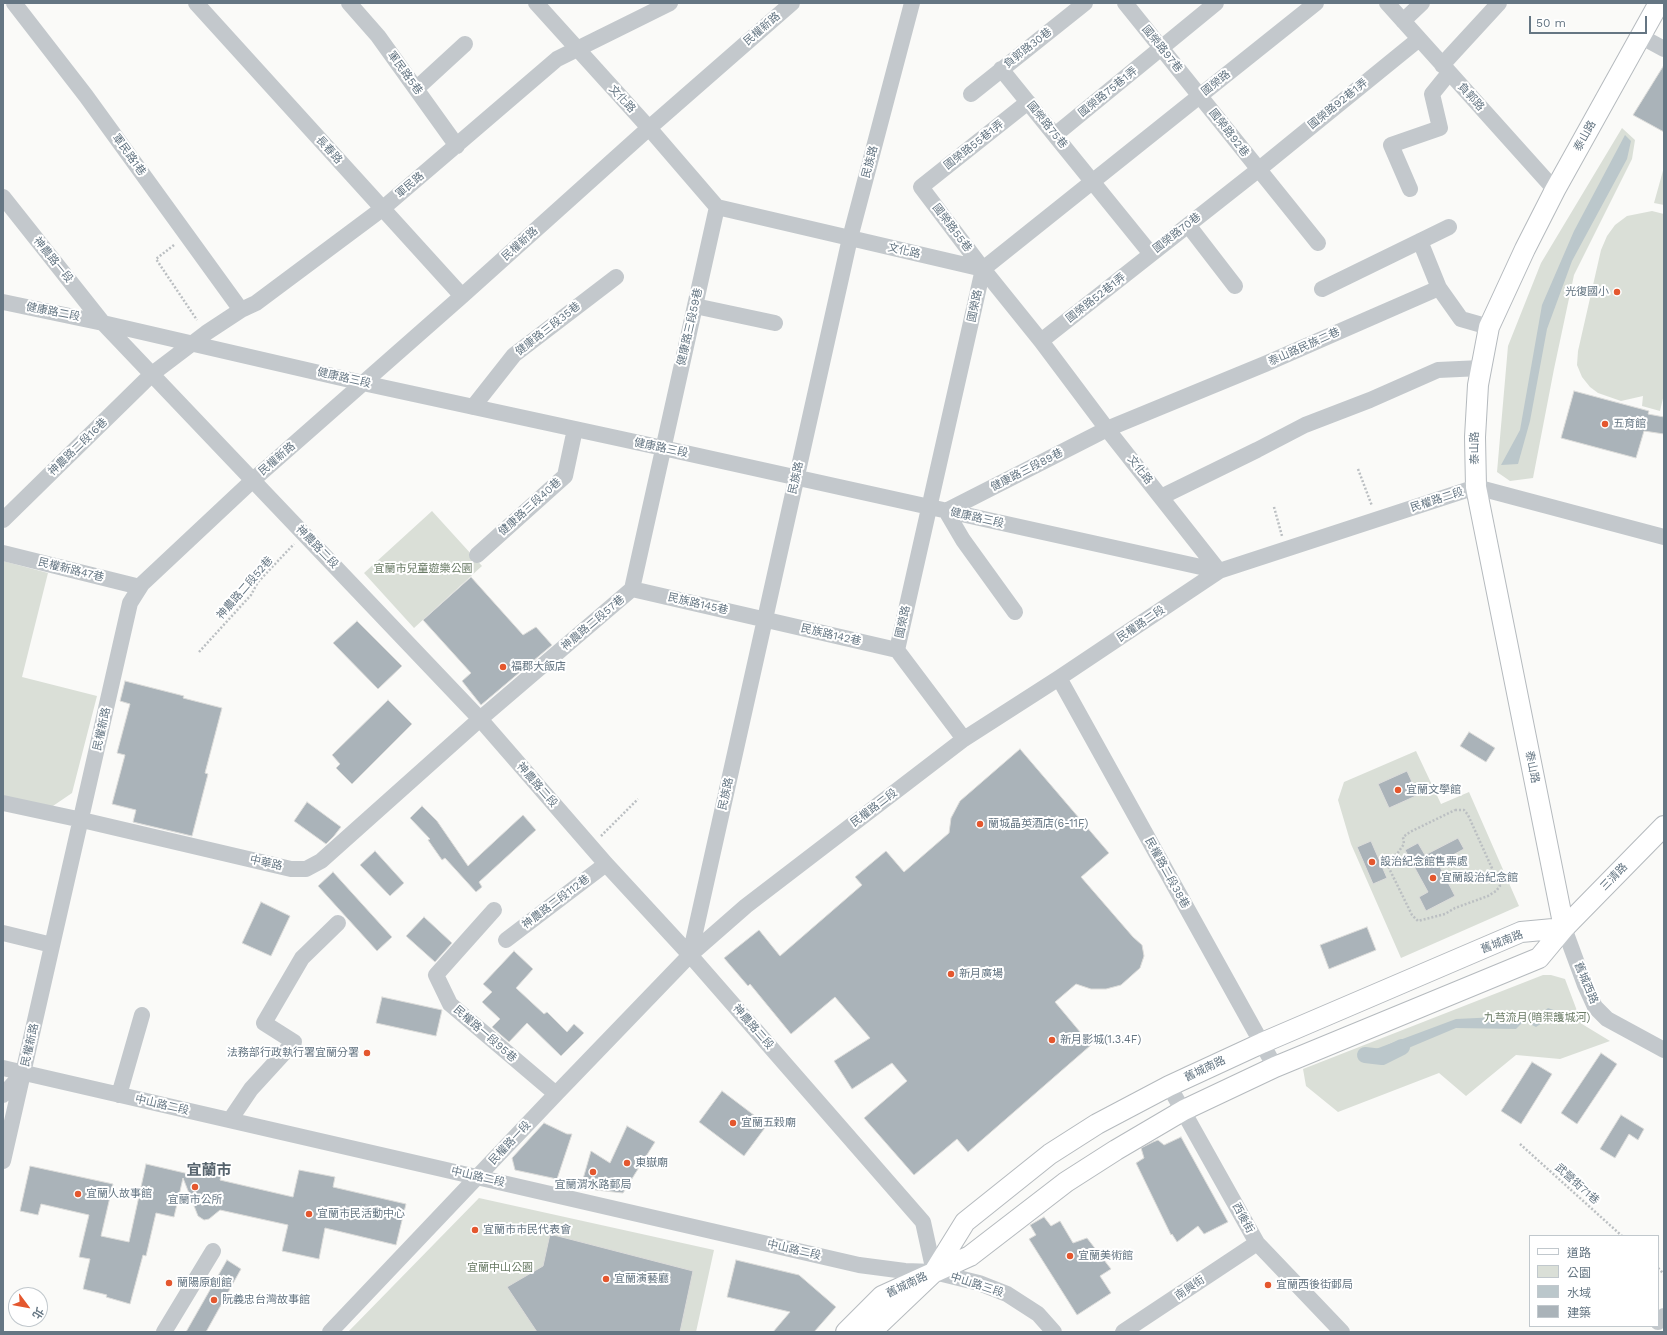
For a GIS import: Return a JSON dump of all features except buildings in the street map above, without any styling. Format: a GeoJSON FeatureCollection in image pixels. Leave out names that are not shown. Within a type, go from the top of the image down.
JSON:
{"type":"FeatureCollection","features":[{"type":"Feature","properties":{"kind":"main road","name":"泰山路"},"geometry":{"type":"LineString","coordinates":[[1564,928],[1476,488],[1475,437],[1478,385],[1488,327],[1555,190],[1659,3]]}},
{"type":"Feature","properties":{"kind":"main road","name":"三清路"},"geometry":{"type":"LineString","coordinates":[[1564,928],[1664,826]]}},
{"type":"Feature","properties":{"kind":"main road","name":"舊城南路"},"geometry":{"type":"LineString","coordinates":[[871,1332],[934,1272],[965,1222],[1050,1154],[1097,1124],[1169,1086],[1262,1043],[1521,932],[1564,928]]}},
{"type":"Feature","properties":{"kind":"main road","name":"舊城南路"},"geometry":{"type":"LineString","coordinates":[[846,1332],[882,1296],[970,1256],[1066,1182],[1116,1150],[1184,1110],[1275,1067],[1539,958],[1564,928]]}},
{"type":"Feature","properties":{"kind":"street","name":"軍民路1巷"},"geometry":{"type":"LineString","coordinates":[[14,3],[86,96],[241,310]]}},
{"type":"Feature","properties":{"kind":"street","name":"長春路"},"geometry":{"type":"LineString","coordinates":[[196,3],[462,296]]}},
{"type":"Feature","properties":{"kind":"street","name":"軍民路5巷"},"geometry":{"type":"LineString","coordinates":[[348,3],[378,36],[457,146]]}},
{"type":"Feature","properties":{"kind":"street","name":"文化路"},"geometry":{"type":"LineString","coordinates":[[536,3],[649,128],[717,207],[983,269],[1041,341],[1107,429],[1219,571]]}},
{"type":"Feature","properties":{"kind":"street","name":"軍民路"},"geometry":{"type":"LineString","coordinates":[[152,374],[192,342],[241,310],[256,303],[382,209],[557,59],[670,3]]}},
{"type":"Feature","properties":{"kind":"street","name":"民權新路"},"geometry":{"type":"LineString","coordinates":[[3,1160],[82,820],[130,602],[142,584],[253,480],[792,3]]}},
{"type":"Feature","properties":{"kind":"street","name":"民族路"},"geometry":{"type":"LineString","coordinates":[[690,954],[850,238],[912,3]]}},
{"type":"Feature","properties":{"kind":"street","name":"負郭路30巷"},"geometry":{"type":"LineString","coordinates":[[971,94],[1085,3]]}},
{"type":"Feature","properties":{"kind":"street","name":"國榮路97巷"},"geometry":{"type":"LineString","coordinates":[[1125,3],[1200,96]]}},
{"type":"Feature","properties":{"kind":"street","name":"國榮路75巷1弄"},"geometry":{"type":"LineString","coordinates":[[1055,135],[1216,3]]}},
{"type":"Feature","properties":{"kind":"street","name":"國榮路"},"geometry":{"type":"LineString","coordinates":[[964,739],[897,650],[983,269],[1316,3]]}},
{"type":"Feature","properties":{"kind":"street","name":"負郭路"},"geometry":{"type":"LineString","coordinates":[[1387,3],[1555,190]]}},
{"type":"Feature","properties":{"kind":"street"},"geometry":{"type":"LineString","coordinates":[[1403,21],[1422,3]]}},
{"type":"Feature","properties":{"kind":"street"},"geometry":{"type":"LineString","coordinates":[[1410,189],[1391,145],[1440,128],[1432,94],[1445,69],[1499,3]]}},
{"type":"Feature","properties":{"kind":"street"},"geometry":{"type":"LineString","coordinates":[[1640,36],[1664,49]]}},
{"type":"Feature","properties":{"kind":"street","name":"國榮路92巷1弄"},"geometry":{"type":"LineString","coordinates":[[1258,170],[1419,39]]}},
{"type":"Feature","properties":{"kind":"street"},"geometry":{"type":"LineString","coordinates":[[416,89],[465,44]]}},
{"type":"Feature","properties":{"kind":"street","name":"國榮路75巷"},"geometry":{"type":"LineString","coordinates":[[1001,69],[1092,181]]}},
{"type":"Feature","properties":{"kind":"street","name":"國榮路92巷"},"geometry":{"type":"LineString","coordinates":[[1200,96],[1318,243]]}},
{"type":"Feature","properties":{"kind":"street","name":"國榮路55巷1弄"},"geometry":{"type":"LineString","coordinates":[[921,187],[1028,102]]}},
{"type":"Feature","properties":{"kind":"street","name":"國榮路70巷"},"geometry":{"type":"LineString","coordinates":[[1092,181],[1151,254],[1258,170]]}},
{"type":"Feature","properties":{"kind":"street","name":"國榮路55巷"},"geometry":{"type":"LineString","coordinates":[[921,187],[983,269]]}},
{"type":"Feature","properties":{"kind":"street","name":"神農路一段"},"geometry":{"type":"LineString","coordinates":[[3,197],[103,323]]}},
{"type":"Feature","properties":{"kind":"street","name":"健康路三段59巷"},"geometry":{"type":"LineString","coordinates":[[663,448],[717,207]]}},
{"type":"Feature","properties":{"kind":"street"},"geometry":{"type":"LineString","coordinates":[[1188,225],[1235,286]]}},
{"type":"Feature","properties":{"kind":"street"},"geometry":{"type":"LineString","coordinates":[[1322,289],[1449,227]]}},
{"type":"Feature","properties":{"kind":"street"},"geometry":{"type":"LineString","coordinates":[[1420,241],[1439,288],[1461,318],[1488,327]]}},
{"type":"Feature","properties":{"kind":"street","name":"國榮路52巷1弄"},"geometry":{"type":"LineString","coordinates":[[1041,341],[1151,254]]}},
{"type":"Feature","properties":{"kind":"street","name":"健康路三段35巷"},"geometry":{"type":"LineString","coordinates":[[473,407],[514,355],[616,277]]}},
{"type":"Feature","properties":{"kind":"street","name":"泰山路民族二巷"},"geometry":{"type":"LineString","coordinates":[[1107,429],[1265,364],[1439,288]]}},
{"type":"Feature","properties":{"kind":"street","name":"健康路二段"},"geometry":{"type":"LineString","coordinates":[[3,302],[103,323]]}},
{"type":"Feature","properties":{"kind":"street"},"geometry":{"type":"LineString","coordinates":[[695,306],[775,323]]}},
{"type":"Feature","properties":{"kind":"street","name":"健康路三段"},"geometry":{"type":"LineString","coordinates":[[103,323],[192,342],[364,383],[1219,571]]}},
{"type":"Feature","properties":{"kind":"street","name":"神農路二段"},"geometry":{"type":"LineString","coordinates":[[103,323],[480,719],[606,864],[690,954],[923,1222],[934,1272]]}},
{"type":"Feature","properties":{"kind":"street"},"geometry":{"type":"LineString","coordinates":[[1161,497],[1305,425],[1370,400],[1438,370],[1481,368]]}},
{"type":"Feature","properties":{"kind":"street","name":"神農路二段16巷"},"geometry":{"type":"LineString","coordinates":[[3,520],[152,374]]}},
{"type":"Feature","properties":{"kind":"street","name":"健康路三段40巷"},"geometry":{"type":"LineString","coordinates":[[477,555],[565,476],[575,429]]}},
{"type":"Feature","properties":{"kind":"street","name":"健康路三段89巷"},"geometry":{"type":"LineString","coordinates":[[946,511],[1107,429]]}},
{"type":"Feature","properties":{"kind":"street","name":"神農路二段57巷"},"geometry":{"type":"LineString","coordinates":[[480,719],[632,589],[663,448]]}},
{"type":"Feature","properties":{"kind":"street","name":"民權路二段"},"geometry":{"type":"LineString","coordinates":[[690,954],[746,906],[964,739],[1059,678],[1219,571],[1476,488],[1664,538]]}},
{"type":"Feature","properties":{"kind":"street"},"geometry":{"type":"LineString","coordinates":[[946,511],[963,540],[1015,612]]}},
{"type":"Feature","properties":{"kind":"street","name":"民權新路47巷"},"geometry":{"type":"LineString","coordinates":[[3,553],[140,587]]}},
{"type":"Feature","properties":{"kind":"street","name":"民族路145巷"},"geometry":{"type":"LineString","coordinates":[[632,589],[765,619]]}},
{"type":"Feature","properties":{"kind":"street","name":"民族路142巷"},"geometry":{"type":"LineString","coordinates":[[765,619],[897,650]]}},
{"type":"Feature","properties":{"kind":"street","name":"民權路二段38巷"},"geometry":{"type":"LineString","coordinates":[[1059,678],[1275,1067]]}},
{"type":"Feature","properties":{"kind":"street","name":"中華路"},"geometry":{"type":"LineString","coordinates":[[3,803],[291,869],[306,869],[321,861],[480,719]]}},
{"type":"Feature","properties":{"kind":"street","name":"神農路二段112巷"},"geometry":{"type":"LineString","coordinates":[[506,940],[606,864]]}},
{"type":"Feature","properties":{"kind":"street","name":"民權路一段95巷"},"geometry":{"type":"LineString","coordinates":[[494,910],[436,975],[450,1004],[556,1094]]}},
{"type":"Feature","properties":{"kind":"street"},"geometry":{"type":"LineString","coordinates":[[230,1120],[251,1089],[294,1042],[264,1023],[302,958],[338,922]]}},
{"type":"Feature","properties":{"kind":"street","name":"舊城西路"},"geometry":{"type":"LineString","coordinates":[[1564,928],[1585,985],[1595,1007],[1607,1019],[1664,1050]]}},
{"type":"Feature","properties":{"kind":"street"},"geometry":{"type":"LineString","coordinates":[[3,933],[52,945]]}},
{"type":"Feature","properties":{"kind":"street","name":"民權路一段"},"geometry":{"type":"LineString","coordinates":[[330,1332],[690,954]]}},
{"type":"Feature","properties":{"kind":"street"},"geometry":{"type":"LineString","coordinates":[[119,1095],[142,1015]]}},
{"type":"Feature","properties":{"kind":"street","name":"中山路二段"},"geometry":{"type":"LineString","coordinates":[[3,1068],[859,1265],[905,1271],[934,1272]]}},
{"type":"Feature","properties":{"kind":"street"},"geometry":{"type":"LineString","coordinates":[[3,1095],[24,1073]]}},
{"type":"Feature","properties":{"kind":"street","name":"西後街"},"geometry":{"type":"LineString","coordinates":[[1169,1086],[1184,1110],[1257,1243],[1342,1332]]}},
{"type":"Feature","properties":{"kind":"street","name":"南興街"},"geometry":{"type":"LineString","coordinates":[[1123,1332],[1257,1243]]}},
{"type":"Feature","properties":{"kind":"street"},"geometry":{"type":"LineString","coordinates":[[164,1332],[213,1251]]}},
{"type":"Feature","properties":{"kind":"street","name":"中山路三段"},"geometry":{"type":"LineString","coordinates":[[934,1272],[979,1283],[1007,1294],[1038,1314],[1054,1332]]}},
{"type":"Feature","properties":{"kind":"path"},"geometry":{"type":"LineString","coordinates":[[188,235],[156,259],[206,333]]}},
{"type":"Feature","properties":{"kind":"path"},"geometry":{"type":"LineString","coordinates":[[1358,469],[1377,520]]}},
{"type":"Feature","properties":{"kind":"path"},"geometry":{"type":"LineString","coordinates":[[1274,508],[1286,550]]}},
{"type":"Feature","properties":{"kind":"path","name":"神農路二段52巷"},"geometry":{"type":"LineString","coordinates":[[198,652],[251,595],[258,582],[304,534]]}},
{"type":"Feature","properties":{"kind":"path"},"geometry":{"type":"LineString","coordinates":[[591,846],[638,799]]}},
{"type":"Feature","properties":{"kind":"path"},"geometry":{"type":"LineString","coordinates":[[1455,810],[1464,810],[1500,886],[1496,891],[1488,896],[1455,908],[1444,914],[1418,921],[1412,915],[1402,895],[1385,860],[1397,854],[1404,844],[1403,837],[1410,832],[1455,810]]}},
{"type":"Feature","properties":{"kind":"path","name":"武營街71巷"},"geometry":{"type":"LineString","coordinates":[[1520,1144],[1621,1235]]}},
{"type":"Feature","properties":{"kind":"green space"},"geometry":{"type":"Polygon","coordinates":[[[1622,128],[1635,140],[1632,159],[1574,275],[1533,478],[1510,481],[1497,472],[1508,346],[1541,263],[1622,128]]]}},
{"type":"Feature","properties":{"kind":"green space"},"geometry":{"type":"Polygon","coordinates":[[[1664,167],[1664,205],[1654,203],[1664,167]]]}},
{"type":"Feature","properties":{"kind":"green space"},"geometry":{"type":"Polygon","coordinates":[[[1652,211],[1664,214],[1664,394],[1660,411],[1642,406],[1643,396],[1621,401],[1598,393],[1590,387],[1582,377],[1577,365],[1578,351],[1601,250],[1607,236],[1615,225],[1627,216],[1652,211]]]}},
{"type":"Feature","properties":{"kind":"green space","name":"宜蘭市兒童遊樂公園"},"geometry":{"type":"Polygon","coordinates":[[[432,511],[482,566],[414,628],[364,573],[432,511]]]}},
{"type":"Feature","properties":{"kind":"green space"},"geometry":{"type":"Polygon","coordinates":[[[3,561],[48,573],[22,677],[97,696],[72,793],[50,808],[3,798],[3,561]]]}},
{"type":"Feature","properties":{"kind":"green space"},"geometry":{"type":"Polygon","coordinates":[[[1416,751],[1441,804],[1469,792],[1519,906],[1401,958],[1351,844],[1338,800],[1344,782],[1416,751]]]}},
{"type":"Feature","properties":{"kind":"green space","name":"九芎流月(暗渠護城河)"},"geometry":{"type":"Polygon","coordinates":[[[1543,975],[1551,975],[1565,979],[1582,1024],[1610,1041],[1560,1059],[1516,1055],[1466,1096],[1439,1073],[1338,1112],[1306,1086],[1303,1069],[1543,975]]]}},
{"type":"Feature","properties":{"kind":"green space","name":"宜蘭中山公園"},"geometry":{"type":"Polygon","coordinates":[[[479,1198],[714,1250],[696,1332],[348,1332],[479,1198]]]}},
{"type":"Feature","properties":{"kind":"water"},"geometry":{"type":"Polygon","coordinates":[[[1625,135],[1631,141],[1627,159],[1572,261],[1547,329],[1530,421],[1518,464],[1501,465],[1520,430],[1542,305],[1574,231],[1625,135]]]}},
{"type":"Feature","properties":{"kind":"water"},"geometry":{"type":"Polygon","coordinates":[[[1548,1008],[1559,1012],[1536,1027],[1524,1021],[1516,1029],[1456,1028],[1387,1057],[1373,1050],[1456,1019],[1540,1015],[1548,1008]]]}},
{"type":"Feature","properties":{"kind":"waterway"},"geometry":{"type":"LineString","coordinates":[[1365,1055],[1382,1057],[1402,1047]]}},
{"type":"Feature","properties":{"kind":"place","name":"光復國小"},"geometry":{"type":"Point","coordinates":[1617,292]}},
{"type":"Feature","properties":{"kind":"place","name":"五育館"},"geometry":{"type":"Point","coordinates":[1605,424]}},
{"type":"Feature","properties":{"kind":"place","name":"福郡大飯店"},"geometry":{"type":"Point","coordinates":[503,667]}},
{"type":"Feature","properties":{"kind":"place","name":"宜蘭文學館"},"geometry":{"type":"Point","coordinates":[1398,790]}},
{"type":"Feature","properties":{"kind":"place","name":"蘭城晶英酒店(6-11F)"},"geometry":{"type":"Point","coordinates":[980,824]}},
{"type":"Feature","properties":{"kind":"place","name":"設治紀念館售票處"},"geometry":{"type":"Point","coordinates":[1372,862]}},
{"type":"Feature","properties":{"kind":"place","name":"宜蘭設治紀念館"},"geometry":{"type":"Point","coordinates":[1433,878]}},
{"type":"Feature","properties":{"kind":"place","name":"新月廣場"},"geometry":{"type":"Point","coordinates":[951,974]}},
{"type":"Feature","properties":{"kind":"place","name":"新月影城(1.3.4F)"},"geometry":{"type":"Point","coordinates":[1052,1040]}},
{"type":"Feature","properties":{"kind":"place","name":"法務部行政執行署宜蘭分署"},"geometry":{"type":"Point","coordinates":[367,1053]}},
{"type":"Feature","properties":{"kind":"place","name":"宜蘭五穀廟"},"geometry":{"type":"Point","coordinates":[733,1123]}},
{"type":"Feature","properties":{"kind":"place","name":"東嶽廟"},"geometry":{"type":"Point","coordinates":[627,1163]}},
{"type":"Feature","properties":{"kind":"place","name":"宜蘭渭水路郵局"},"geometry":{"type":"Point","coordinates":[593,1172]}},
{"type":"Feature","properties":{"kind":"place","name":"宜蘭市公所"},"geometry":{"type":"Point","coordinates":[195,1187]}},
{"type":"Feature","properties":{"kind":"place","name":"宜蘭人故事館"},"geometry":{"type":"Point","coordinates":[78,1194]}},
{"type":"Feature","properties":{"kind":"place","name":"宜蘭市民活動中心"},"geometry":{"type":"Point","coordinates":[309,1214]}},
{"type":"Feature","properties":{"kind":"place","name":"宜蘭市市民代表會"},"geometry":{"type":"Point","coordinates":[475,1230]}},
{"type":"Feature","properties":{"kind":"place","name":"宜蘭美術館"},"geometry":{"type":"Point","coordinates":[1070,1256]}},
{"type":"Feature","properties":{"kind":"place","name":"宜蘭演藝廳"},"geometry":{"type":"Point","coordinates":[606,1279]}},
{"type":"Feature","properties":{"kind":"place","name":"蘭陽原創館"},"geometry":{"type":"Point","coordinates":[169,1283]}},
{"type":"Feature","properties":{"kind":"place","name":"宜蘭西後街郵局"},"geometry":{"type":"Point","coordinates":[1268,1285]}},
{"type":"Feature","properties":{"kind":"place","name":"阮義忠台灣故事館"},"geometry":{"type":"Point","coordinates":[214,1300]}},
{"type":"Feature","properties":{"kind":"district","name":"宜蘭市"},"geometry":{"type":"Point","coordinates":[209,1171]}}]}
